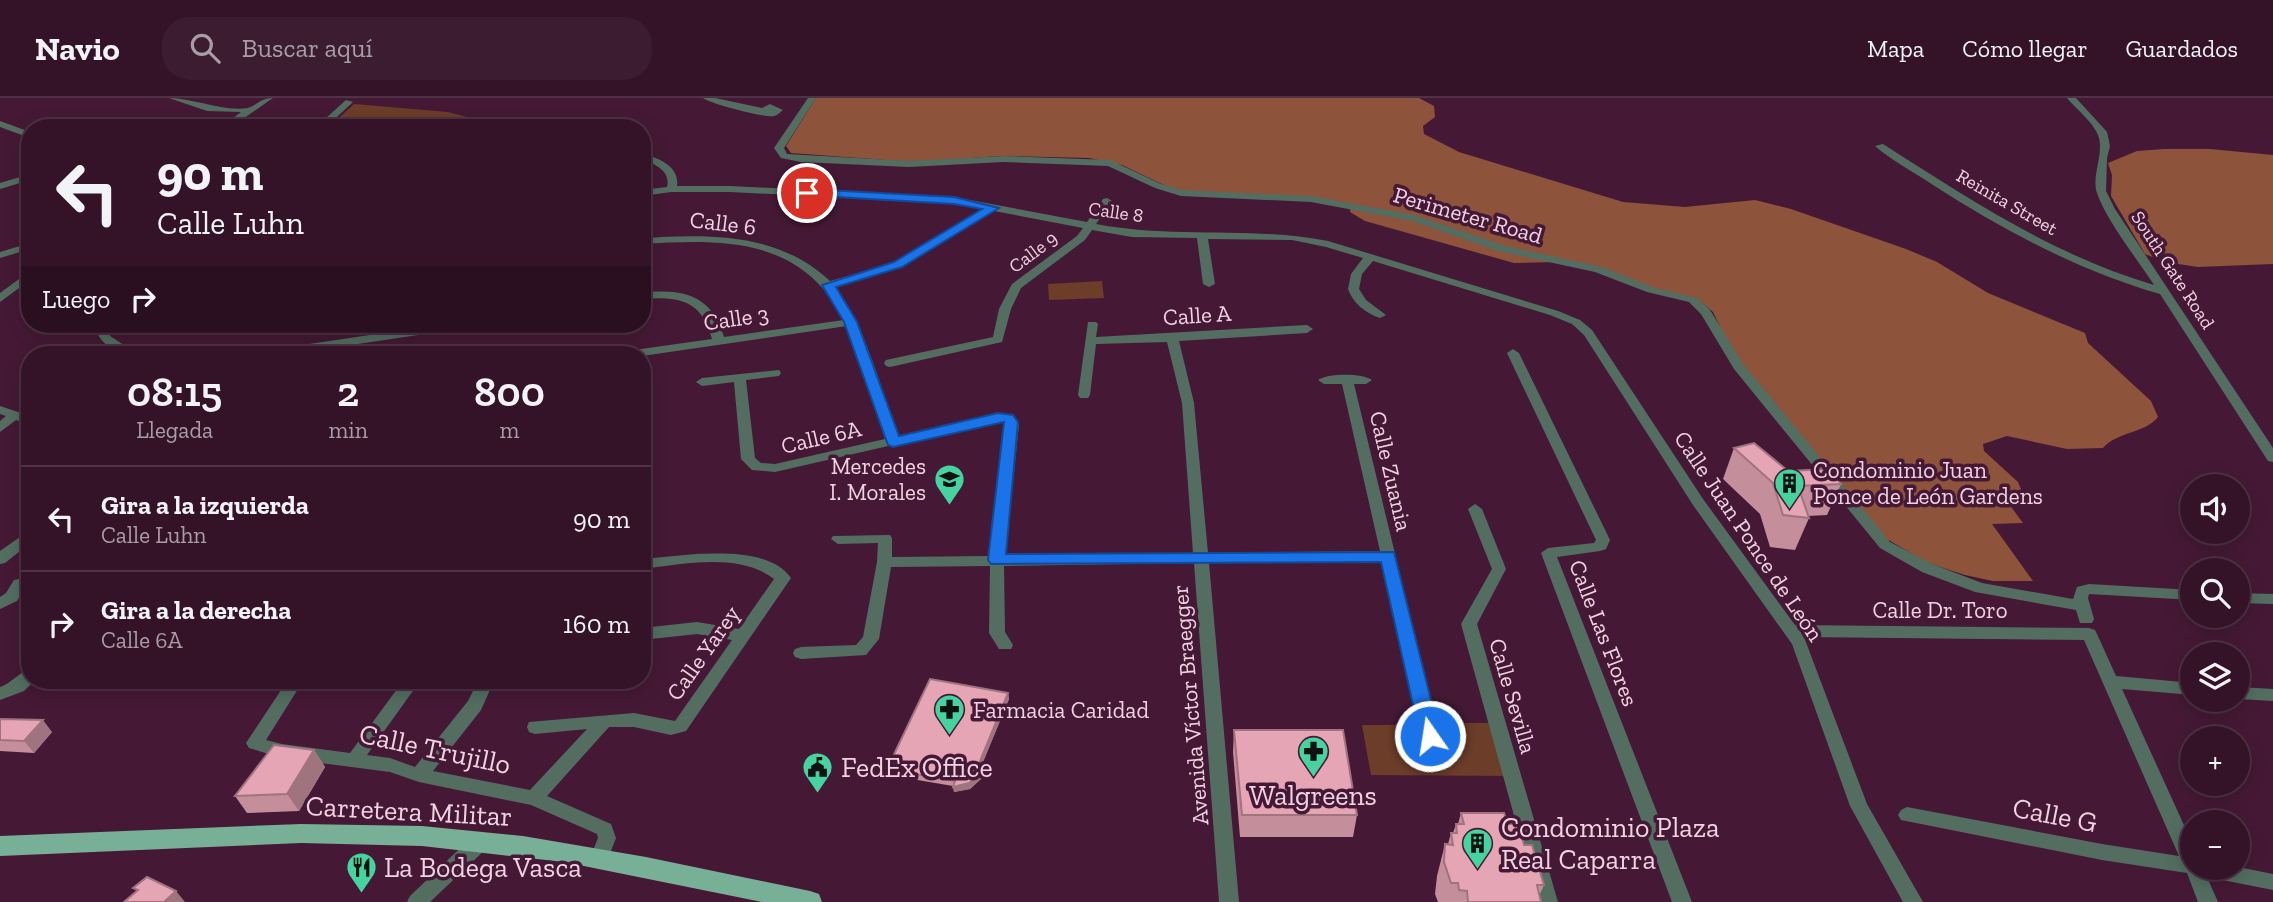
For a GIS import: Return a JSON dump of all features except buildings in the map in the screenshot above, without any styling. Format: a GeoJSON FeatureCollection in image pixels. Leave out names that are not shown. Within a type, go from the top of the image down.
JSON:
{"type":"FeatureCollection","features":[{"type":"Feature","properties":{"kind":"main road","name":"Carretera Militar"},"geometry":{"type":"LineString","coordinates":[[0,846],[292,833],[481,841],[599,858],[750,896],[810,902]]}},
{"type":"Feature","properties":{"kind":"street"},"geometry":{"type":"LineString","coordinates":[[173,98],[207,108],[247,110]]}},
{"type":"Feature","properties":{"kind":"street"},"geometry":{"type":"LineString","coordinates":[[236,119],[269,98]]}},
{"type":"Feature","properties":{"kind":"street"},"geometry":{"type":"LineString","coordinates":[[707,98],[762,111]]}},
{"type":"Feature","properties":{"kind":"street","name":"Perimeter Road"},"geometry":{"type":"LineString","coordinates":[[812,98],[779,148],[784,156],[909,164],[1003,159],[1110,163],[1158,186],[1181,193],[1311,199],[1414,218],[1502,250],[1598,269],[1651,290],[1693,300],[1706,312],[1738,366],[1885,545],[1927,568],[1980,588],[2086,620]]}},
{"type":"Feature","properties":{"kind":"street","name":"South Gate Road"},"geometry":{"type":"LineString","coordinates":[[2071,98],[2102,132],[2105,146],[2101,191],[2273,458]]}},
{"type":"Feature","properties":{"kind":"street"},"geometry":{"type":"LineString","coordinates":[[329,119],[349,102]]}},
{"type":"Feature","properties":{"kind":"street"},"geometry":{"type":"LineString","coordinates":[[0,124],[21,132]]}},
{"type":"Feature","properties":{"kind":"street","name":"Reinita Street"},"geometry":{"type":"LineString","coordinates":[[1880,146],[2021,235],[2098,268],[2163,291]]}},
{"type":"Feature","properties":{"kind":"street"},"geometry":{"type":"LineString","coordinates":[[651,159],[670,171],[673,181],[671,190]]}},
{"type":"Feature","properties":{"kind":"street"},"geometry":{"type":"LineString","coordinates":[[0,186],[21,180]]}},
{"type":"Feature","properties":{"kind":"street","name":"Calle 8"},"geometry":{"type":"LineString","coordinates":[[651,192],[730,189],[943,200],[1132,234],[1308,239],[1576,323]]}},
{"type":"Feature","properties":{"kind":"street","name":"Calle 9"},"geometry":{"type":"LineString","coordinates":[[890,363],[998,339],[1010,295],[1024,278],[1082,238],[1107,201]]}},
{"type":"Feature","properties":{"kind":"street"},"geometry":{"type":"LineString","coordinates":[[828,285],[898,265],[993,208]]}},
{"type":"Feature","properties":{"kind":"street"},"geometry":{"type":"LineString","coordinates":[[1202,234],[1209,284]]}},
{"type":"Feature","properties":{"kind":"street","name":"Calle 6"},"geometry":{"type":"LineString","coordinates":[[651,241],[692,239],[751,245],[802,264],[828,285],[851,322],[893,442]]}},
{"type":"Feature","properties":{"kind":"street"},"geometry":{"type":"LineString","coordinates":[[0,255],[21,249]]}},
{"type":"Feature","properties":{"kind":"street"},"geometry":{"type":"LineString","coordinates":[[1371,257],[1356,269],[1352,282],[1365,307],[1380,315]]}},
{"type":"Feature","properties":{"kind":"street"},"geometry":{"type":"LineString","coordinates":[[0,299],[21,282]]}},
{"type":"Feature","properties":{"kind":"street"},"geometry":{"type":"LineString","coordinates":[[651,296],[681,297],[705,307],[711,315],[719,341]]}},
{"type":"Feature","properties":{"kind":"street","name":"Calle 3"},"geometry":{"type":"LineString","coordinates":[[651,351],[851,322]]}},
{"type":"Feature","properties":{"kind":"street","name":"Calle Juan Ponce de León"},"geometry":{"type":"LineString","coordinates":[[1576,323],[1588,333],[1698,502],[1799,642],[1859,806],[1913,902]]}},
{"type":"Feature","properties":{"kind":"street"},"geometry":{"type":"LineString","coordinates":[[1084,395],[1092,324]]}},
{"type":"Feature","properties":{"kind":"street","name":"Calle A"},"geometry":{"type":"LineString","coordinates":[[1090,341],[1307,329]]}},
{"type":"Feature","properties":{"kind":"street"},"geometry":{"type":"LineString","coordinates":[[102,333],[111,344],[116,346]]}},
{"type":"Feature","properties":{"kind":"street"},"geometry":{"type":"LineString","coordinates":[[321,346],[406,333]]}},
{"type":"Feature","properties":{"kind":"street","name":"Avenida Víctor Braegger"},"geometry":{"type":"LineString","coordinates":[[1172,338],[1188,404],[1229,902]]}},
{"type":"Feature","properties":{"kind":"street","name":"Calle Las Flores"},"geometry":{"type":"LineString","coordinates":[[1513,353],[1604,540],[1601,546],[1595,548],[1548,553],[1682,902]]}},
{"type":"Feature","properties":{"kind":"street"},"geometry":{"type":"LineString","coordinates":[[702,382],[775,373]]}},
{"type":"Feature","properties":{"kind":"street","name":"Calle 6A"},"geometry":{"type":"LineString","coordinates":[[740,378],[748,459],[757,467],[775,468],[998,417],[1008,418],[1012,425],[997,560]]}},
{"type":"Feature","properties":{"kind":"street"},"geometry":{"type":"LineString","coordinates":[[1324,380],[1366,380]]}},
{"type":"Feature","properties":{"kind":"street","name":"Calle Zuania"},"geometry":{"type":"LineString","coordinates":[[1347,380],[1430,736]]}},
{"type":"Feature","properties":{"kind":"street"},"geometry":{"type":"LineString","coordinates":[[0,410],[21,417]]}},
{"type":"Feature","properties":{"kind":"street"},"geometry":{"type":"LineString","coordinates":[[0,428],[15,415]]}},
{"type":"Feature","properties":{"kind":"street","name":"Calle Sevilla"},"geometry":{"type":"LineString","coordinates":[[1475,509],[1499,569],[1469,624],[1548,902]]}},
{"type":"Feature","properties":{"kind":"street"},"geometry":{"type":"LineString","coordinates":[[801,653],[860,651],[869,644],[886,538],[838,539]]}},
{"type":"Feature","properties":{"kind":"street"},"geometry":{"type":"LineString","coordinates":[[0,559],[21,542]]}},
{"type":"Feature","properties":{"kind":"street","name":"Calle Yarey"},"geometry":{"type":"LineString","coordinates":[[605,721],[634,720],[671,728],[680,726],[783,578],[777,570],[714,556],[651,563]]}},
{"type":"Feature","properties":{"kind":"street"},"geometry":{"type":"LineString","coordinates":[[884,562],[1388,556]]}},
{"type":"Feature","properties":{"kind":"street"},"geometry":{"type":"LineString","coordinates":[[997,560],[998,633],[1005,645]]}},
{"type":"Feature","properties":{"kind":"street"},"geometry":{"type":"LineString","coordinates":[[0,604],[12,597],[19,584]]}},
{"type":"Feature","properties":{"kind":"street"},"geometry":{"type":"LineString","coordinates":[[2180,594],[2089,589],[2082,591],[2080,598],[2086,620],[2180,837]]}},
{"type":"Feature","properties":{"kind":"street"},"geometry":{"type":"LineString","coordinates":[[2250,598],[2273,599]]}},
{"type":"Feature","properties":{"kind":"street","name":"Calle Dr. Toro"},"geometry":{"type":"LineString","coordinates":[[1790,631],[2086,620]]}},
{"type":"Feature","properties":{"kind":"street"},"geometry":{"type":"LineString","coordinates":[[651,633],[697,628],[744,636]]}},
{"type":"Feature","properties":{"kind":"street"},"geometry":{"type":"LineString","coordinates":[[2113,682],[2180,688]]}},
{"type":"Feature","properties":{"kind":"street"},"geometry":{"type":"LineString","coordinates":[[0,694],[21,684]]}},
{"type":"Feature","properties":{"kind":"street","name":"Calle Trujillo"},"geometry":{"type":"LineString","coordinates":[[289,689],[255,743],[282,751],[390,765],[419,775],[534,798],[606,829],[607,838],[599,858]]}},
{"type":"Feature","properties":{"kind":"street"},"geometry":{"type":"LineString","coordinates":[[354,760],[406,689]]}},
{"type":"Feature","properties":{"kind":"street"},"geometry":{"type":"LineString","coordinates":[[419,775],[475,705],[482,689]]}},
{"type":"Feature","properties":{"kind":"street"},"geometry":{"type":"LineString","coordinates":[[2250,693],[2273,695]]}},
{"type":"Feature","properties":{"kind":"street"},"geometry":{"type":"LineString","coordinates":[[535,727],[605,721]]}},
{"type":"Feature","properties":{"kind":"street"},"geometry":{"type":"LineString","coordinates":[[534,798],[605,721]]}},
{"type":"Feature","properties":{"kind":"street","name":"Calle G"},"geometry":{"type":"LineString","coordinates":[[1907,815],[2180,865]]}},
{"type":"Feature","properties":{"kind":"street"},"geometry":{"type":"LineString","coordinates":[[418,902],[481,841]]}},
{"type":"Feature","properties":{"kind":"street"},"geometry":{"type":"LineString","coordinates":[[2250,877],[2273,882]]}},
{"type":"Feature","properties":{"kind":"street"},"geometry":{"type":"LineString","coordinates":[[2199,880],[2208,902]]}},
{"type":"Feature","properties":{"kind":"shaded area"},"geometry":{"type":"Polygon","coordinates":[[[816,98],[1419,98],[1434,106],[1435,117],[1423,126],[1424,134],[1459,152],[1623,202],[1685,207],[1755,200],[1791,209],[1937,262],[1988,293],[2085,333],[2088,343],[2151,401],[2158,417],[2146,427],[2116,438],[2103,448],[2067,449],[2007,436],[1983,444],[1984,451],[2018,482],[2023,494],[2020,499],[2009,504],[2023,523],[1992,524],[2033,581],[1993,581],[1965,575],[1928,563],[1885,538],[1731,350],[1713,312],[1702,303],[1594,270],[1557,262],[1514,263],[1365,221],[1350,212],[1351,204],[1189,192],[1168,187],[1122,165],[1089,158],[1000,156],[913,162],[791,153],[786,146],[816,98]]]}},
{"type":"Feature","properties":{"kind":"shaded area"},"geometry":{"type":"Polygon","coordinates":[[[354,104],[448,112],[474,119],[338,119],[354,104]]]}},
{"type":"Feature","properties":{"kind":"shaded area"},"geometry":{"type":"Polygon","coordinates":[[[2210,149],[2273,155],[2273,264],[2198,267],[2165,262],[2145,254],[2111,196],[2112,175],[2108,163],[2137,151],[2210,149]]]}},
{"type":"Feature","properties":{"kind":"shaded area"},"geometry":{"type":"Polygon","coordinates":[[[1102,281],[1104,298],[1049,300],[1048,284],[1102,281]]]}},
{"type":"Feature","properties":{"kind":"shaded area"},"geometry":{"type":"Polygon","coordinates":[[[1461,723],[1494,723],[1508,776],[1371,775],[1362,725],[1402,725],[1406,742],[1465,743],[1461,723]]]}},
{"type":"Feature","properties":{"kind":"place","name":"Mercedes I. Morales"},"geometry":{"type":"Point","coordinates":[949,506]}},
{"type":"Feature","properties":{"kind":"place","name":"Condominio Juan Ponce de León Gardens"},"geometry":{"type":"Point","coordinates":[1790,510]}},
{"type":"Feature","properties":{"kind":"place","name":"Farmacia Caridad"},"geometry":{"type":"Point","coordinates":[950,737]}},
{"type":"Feature","properties":{"kind":"place","name":"Walgreens"},"geometry":{"type":"Point","coordinates":[1313,778]}},
{"type":"Feature","properties":{"kind":"place","name":"FedEx Office"},"geometry":{"type":"Point","coordinates":[818,794]}},
{"type":"Feature","properties":{"kind":"place","name":"Condominio Plaza Real Caparra"},"geometry":{"type":"Point","coordinates":[1478,870]}},
{"type":"Feature","properties":{"kind":"place","name":"La Bodega Vasca"},"geometry":{"type":"Point","coordinates":[361,894]}},
{"type":"Feature","properties":{"kind":"route"},"geometry":{"type":"LineString","coordinates":[[807,193],[954,200],[993,208],[898,265],[828,285],[851,322],[893,442],[998,417],[1008,418],[1011,422],[997,560],[1388,556],[1430,736]]}}]}
